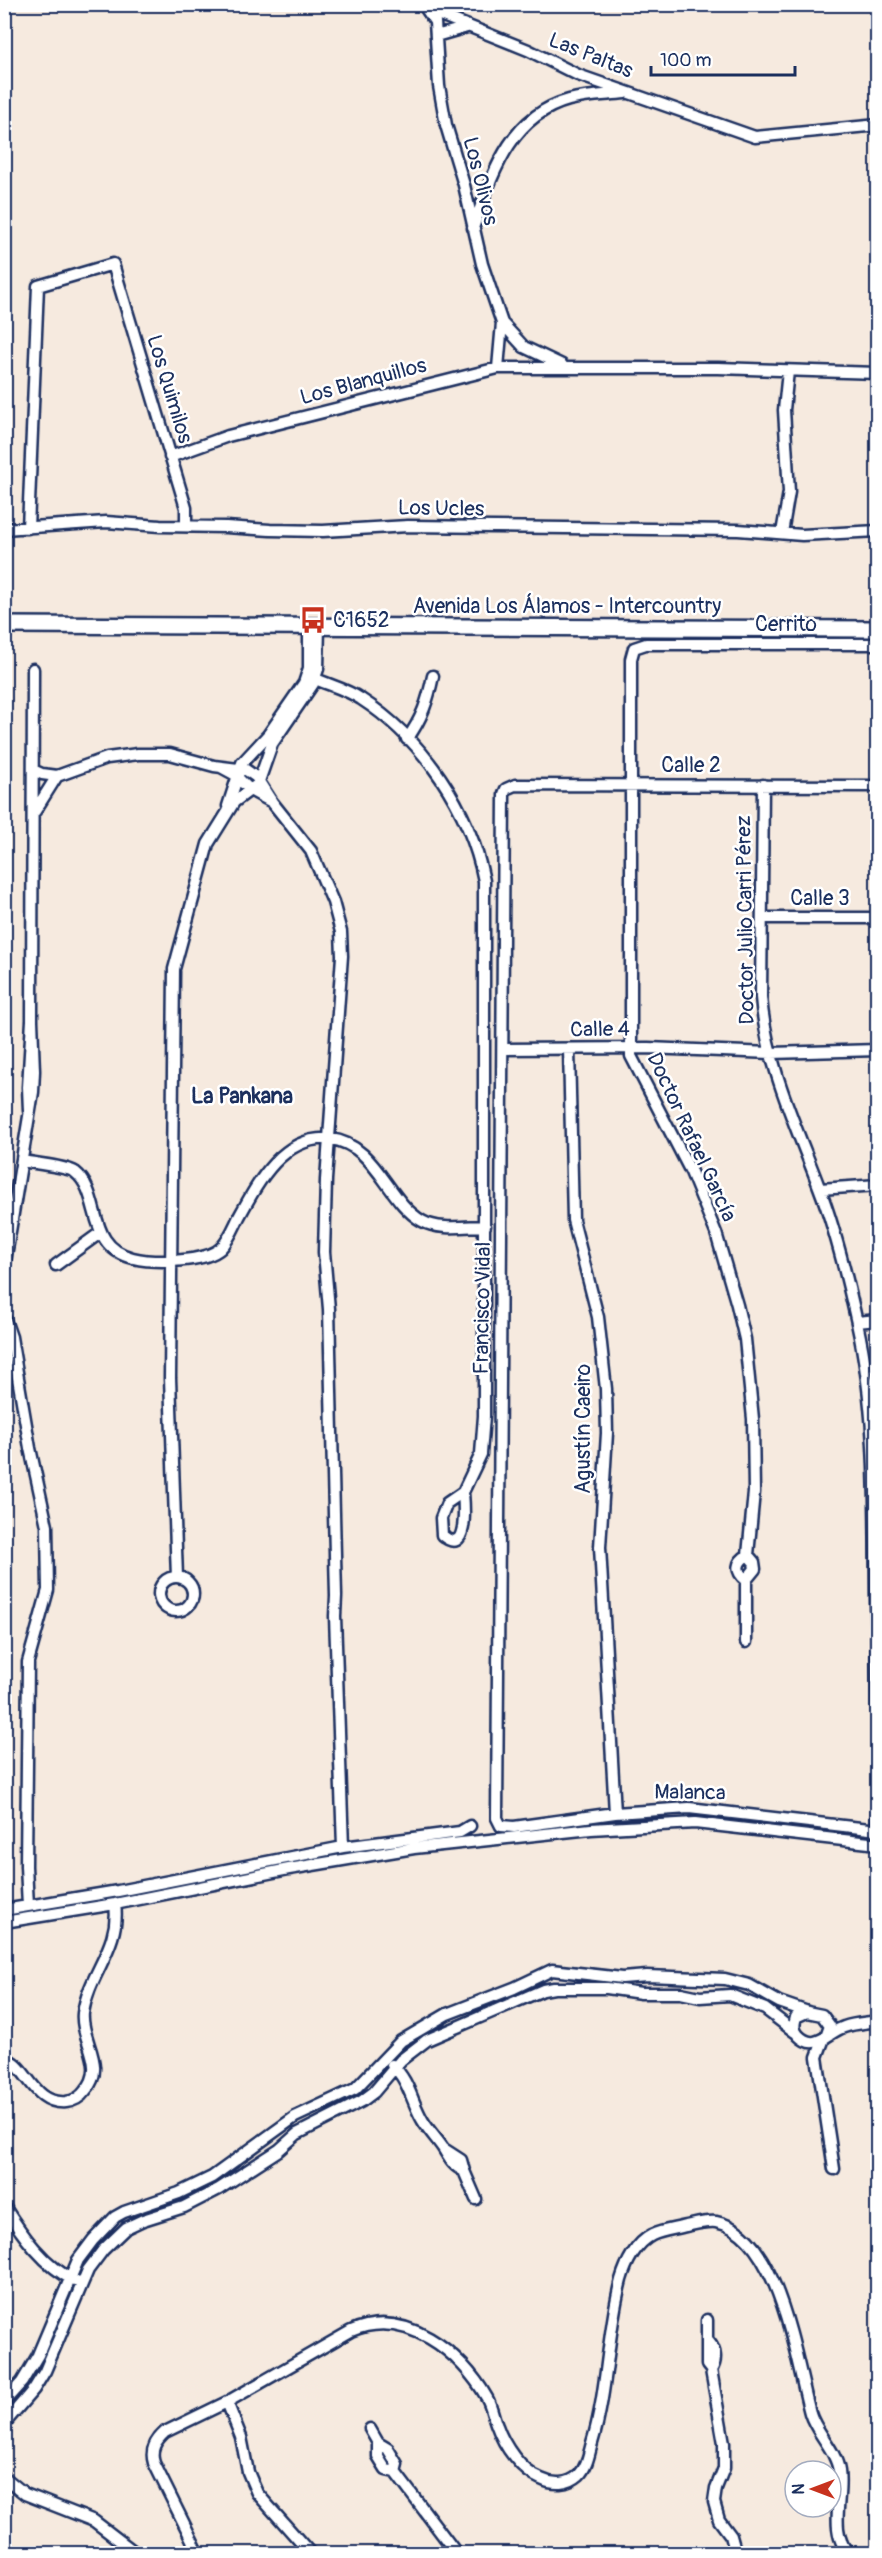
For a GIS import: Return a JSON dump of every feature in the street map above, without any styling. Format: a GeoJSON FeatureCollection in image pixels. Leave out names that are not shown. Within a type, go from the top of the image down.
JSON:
{"type":"FeatureCollection","features":[{"type":"Feature","properties":{"kind":"main road","name":"Avenida Los Álamos - Intercountry"},"geometry":{"type":"LineString","coordinates":[[4,625],[878,629]]}},
{"type":"Feature","properties":{"kind":"street","name":"Las Paltas"},"geometry":{"type":"LineString","coordinates":[[425,8],[528,50],[578,75],[755,137],[878,125]]}},
{"type":"Feature","properties":{"kind":"street","name":"Los Olivos"},"geometry":{"type":"LineString","coordinates":[[425,8],[435,22],[442,108],[464,185],[473,230],[502,323],[498,368]]}},
{"type":"Feature","properties":{"kind":"street"},"geometry":{"type":"LineString","coordinates":[[436,36],[467,27]]}},
{"type":"Feature","properties":{"kind":"street"},"geometry":{"type":"LineString","coordinates":[[473,230],[501,156],[511,139],[536,116],[556,104],[572,99],[631,93]]}},
{"type":"Feature","properties":{"kind":"street","name":"Los Quimilos"},"geometry":{"type":"LineString","coordinates":[[28,528],[38,286],[113,264],[186,508],[186,526]]}},
{"type":"Feature","properties":{"kind":"street","name":"Los Blanquillos"},"geometry":{"type":"LineString","coordinates":[[502,323],[524,347],[570,369]]}},
{"type":"Feature","properties":{"kind":"street","name":"Los Blanquillos"},"geometry":{"type":"LineString","coordinates":[[170,457],[228,436],[498,368],[718,368],[878,373]]}},
{"type":"Feature","properties":{"kind":"street"},"geometry":{"type":"LineString","coordinates":[[782,533],[789,492],[784,410],[788,371]]}},
{"type":"Feature","properties":{"kind":"street","name":"Los Ucles"},"geometry":{"type":"LineString","coordinates":[[4,529],[106,522],[281,531],[408,526],[738,530],[814,535],[878,531]]}},
{"type":"Feature","properties":{"kind":"street"},"geometry":{"type":"LineString","coordinates":[[226,812],[239,797],[259,781],[272,744],[306,696],[311,677],[309,668],[314,626]]}},
{"type":"Feature","properties":{"kind":"street","name":"Cerrito"},"geometry":{"type":"LineString","coordinates":[[631,659],[634,648],[646,644],[878,644]]}},
{"type":"Feature","properties":{"kind":"street","name":"Doctor Rafael García"},"geometry":{"type":"LineString","coordinates":[[631,659],[630,1048],[632,1060],[677,1142],[703,1200],[716,1233],[745,1339],[753,1419],[754,1492],[748,1555],[754,1562],[755,1569],[746,1580],[746,1642]]}},
{"type":"Feature","properties":{"kind":"street"},"geometry":{"type":"LineString","coordinates":[[4,1268],[29,1111],[32,1020],[33,669]]}},
{"type":"Feature","properties":{"kind":"street"},"geometry":{"type":"LineString","coordinates":[[407,739],[419,723],[425,709],[433,676]]}},
{"type":"Feature","properties":{"kind":"street"},"geometry":{"type":"LineString","coordinates":[[311,677],[362,699],[407,739],[434,768],[461,815],[484,881],[483,1440],[481,1454],[463,1492]]}},
{"type":"Feature","properties":{"kind":"street"},"geometry":{"type":"LineString","coordinates":[[177,1577],[171,1442],[173,977],[205,853],[226,812],[238,772],[245,758],[268,735],[311,677]]}},
{"type":"Feature","properties":{"kind":"street"},"geometry":{"type":"LineString","coordinates":[[33,770],[57,776],[107,758],[138,754],[179,756],[238,772],[252,773],[311,851],[333,902],[341,932],[342,956],[324,1252],[329,1309],[335,1616],[343,1847]]}},
{"type":"Feature","properties":{"kind":"street"},"geometry":{"type":"LineString","coordinates":[[238,772],[250,790],[272,802]]}},
{"type":"Feature","properties":{"kind":"street"},"geometry":{"type":"LineString","coordinates":[[33,814],[57,776]]}},
{"type":"Feature","properties":{"kind":"street","name":"Calle 2"},"geometry":{"type":"LineString","coordinates":[[506,789],[515,785],[631,784],[878,786]]}},
{"type":"Feature","properties":{"kind":"street","name":"Doctor Julio Carri Pérez"},"geometry":{"type":"LineString","coordinates":[[763,785],[761,997],[764,1023],[771,1053],[820,1189],[843,1261],[870,1393],[874,1466],[877,1830]]}},
{"type":"Feature","properties":{"kind":"street","name":"Francisco Vidal"},"geometry":{"type":"LineString","coordinates":[[501,1826],[496,1818],[504,794],[506,789]]}},
{"type":"Feature","properties":{"kind":"street","name":"Calle 3"},"geometry":{"type":"LineString","coordinates":[[762,918],[878,918]]}},
{"type":"Feature","properties":{"kind":"street","name":"Calle 4"},"geometry":{"type":"LineString","coordinates":[[503,1049],[630,1048],[771,1053],[878,1050]]}},
{"type":"Feature","properties":{"kind":"street","name":"Agustín Caeiro"},"geometry":{"type":"LineString","coordinates":[[569,1049],[572,1212],[598,1317],[606,1389],[607,1433],[600,1541],[615,1813]]}},
{"type":"Feature","properties":{"kind":"street"},"geometry":{"type":"LineString","coordinates":[[22,1161],[74,1171],[83,1181],[100,1233],[113,1247],[129,1257],[170,1260],[197,1258],[218,1250],[227,1240],[247,1202],[281,1155],[297,1145],[330,1139],[368,1158],[382,1179],[414,1216],[423,1222],[438,1226],[485,1226]]}},
{"type":"Feature","properties":{"kind":"street"},"geometry":{"type":"LineString","coordinates":[[820,1189],[878,1185]]}},
{"type":"Feature","properties":{"kind":"street"},"geometry":{"type":"LineString","coordinates":[[56,1265],[100,1233]]}},
{"type":"Feature","properties":{"kind":"street"},"geometry":{"type":"LineString","coordinates":[[4,1317],[11,1337],[30,1448],[47,1526],[48,1594],[28,1662],[26,1866],[28,1906]]}},
{"type":"Feature","properties":{"kind":"street"},"geometry":{"type":"LineString","coordinates":[[857,1322],[878,1320]]}},
{"type":"Feature","properties":{"kind":"street","name":"Malanca"},"geometry":{"type":"LineString","coordinates":[[501,1826],[514,1827],[615,1813],[699,1809],[877,1830]]}},
{"type":"Feature","properties":{"kind":"street"},"geometry":{"type":"LineString","coordinates":[[4,1922],[115,1904],[289,1869],[414,1848],[602,1829],[695,1823],[878,1844]]}},
{"type":"Feature","properties":{"kind":"street"},"geometry":{"type":"LineString","coordinates":[[4,1910],[343,1847],[460,1832],[471,1826]]}},
{"type":"Feature","properties":{"kind":"street"},"geometry":{"type":"LineString","coordinates":[[4,2058],[15,2065],[36,2090],[55,2101],[73,2101],[89,2087],[95,2067],[83,2026],[83,2014],[92,1985],[111,1945],[117,1919],[115,1904]]}},
{"type":"Feature","properties":{"kind":"street"},"geometry":{"type":"LineString","coordinates":[[4,2402],[22,2382],[38,2355],[69,2278],[86,2248],[115,2217],[192,2188],[230,2164],[295,2117],[355,2089],[401,2041],[447,2014],[552,1970],[622,1978],[704,1977],[749,1985],[779,2002],[855,2024]]}},
{"type":"Feature","properties":{"kind":"street"},"geometry":{"type":"LineString","coordinates":[[518,1986],[526,1999]]}},
{"type":"Feature","properties":{"kind":"street"},"geometry":{"type":"LineString","coordinates":[[4,2424],[34,2389],[45,2371],[82,2285],[96,2259],[126,2228],[184,2207],[228,2184],[279,2150],[305,2129],[362,2101],[374,2092],[408,2054],[427,2040],[448,2030],[554,1988],[619,1989],[641,1993],[700,1997],[730,1995],[765,2009],[798,2035],[813,2043],[837,2030],[855,2024],[878,2021]]}},
{"type":"Feature","properties":{"kind":"street"},"geometry":{"type":"LineString","coordinates":[[808,2012],[796,2017],[794,2027],[819,2072]]}},
{"type":"Feature","properties":{"kind":"street"},"geometry":{"type":"LineString","coordinates":[[822,2015],[830,2026],[816,2057],[834,2169]]}},
{"type":"Feature","properties":{"kind":"street"},"geometry":{"type":"LineString","coordinates":[[385,2058],[409,2089],[424,2123],[444,2149],[447,2158],[455,2167],[464,2171],[476,2199]]}},
{"type":"Feature","properties":{"kind":"street"},"geometry":{"type":"LineString","coordinates":[[230,2164],[240,2175]]}},
{"type":"Feature","properties":{"kind":"street"},"geometry":{"type":"LineString","coordinates":[[4,2206],[41,2256],[55,2270],[82,2285]]}},
{"type":"Feature","properties":{"kind":"street"},"geometry":{"type":"LineString","coordinates":[[199,2553],[153,2463],[153,2450],[158,2438],[165,2432],[227,2402],[351,2331],[370,2324],[396,2325],[438,2343],[457,2359],[487,2397],[500,2433],[525,2468],[543,2481],[569,2482],[584,2468],[597,2427],[618,2293],[627,2264],[643,2241],[652,2235],[700,2223],[716,2222],[728,2226],[753,2246],[771,2275],[789,2330],[811,2416],[839,2469],[838,2524],[843,2547],[849,2553]]}},
{"type":"Feature","properties":{"kind":"street"},"geometry":{"type":"LineString","coordinates":[[706,2320],[709,2342],[706,2349],[708,2365],[711,2370],[724,2443],[724,2468],[716,2488],[714,2502],[719,2520],[731,2536],[736,2553]]}},
{"type":"Feature","properties":{"kind":"street"},"geometry":{"type":"LineString","coordinates":[[227,2402],[241,2437],[249,2472],[257,2493],[311,2553]]}},
{"type":"Feature","properties":{"kind":"street"},"geometry":{"type":"LineString","coordinates":[[370,2429],[378,2443],[388,2449],[397,2464],[394,2472],[457,2553]]}},
{"type":"Feature","properties":{"kind":"street"},"geometry":{"type":"LineString","coordinates":[[4,2477],[25,2494],[94,2521],[137,2553]]}},
{"type":"Feature","properties":{"kind":"place","name":"C1652"},"geometry":{"type":"Point","coordinates":[313,620]}},
{"type":"Feature","properties":{"kind":"district","name":"La Pankana"},"geometry":{"type":"Point","coordinates":[242,1095]}}]}
